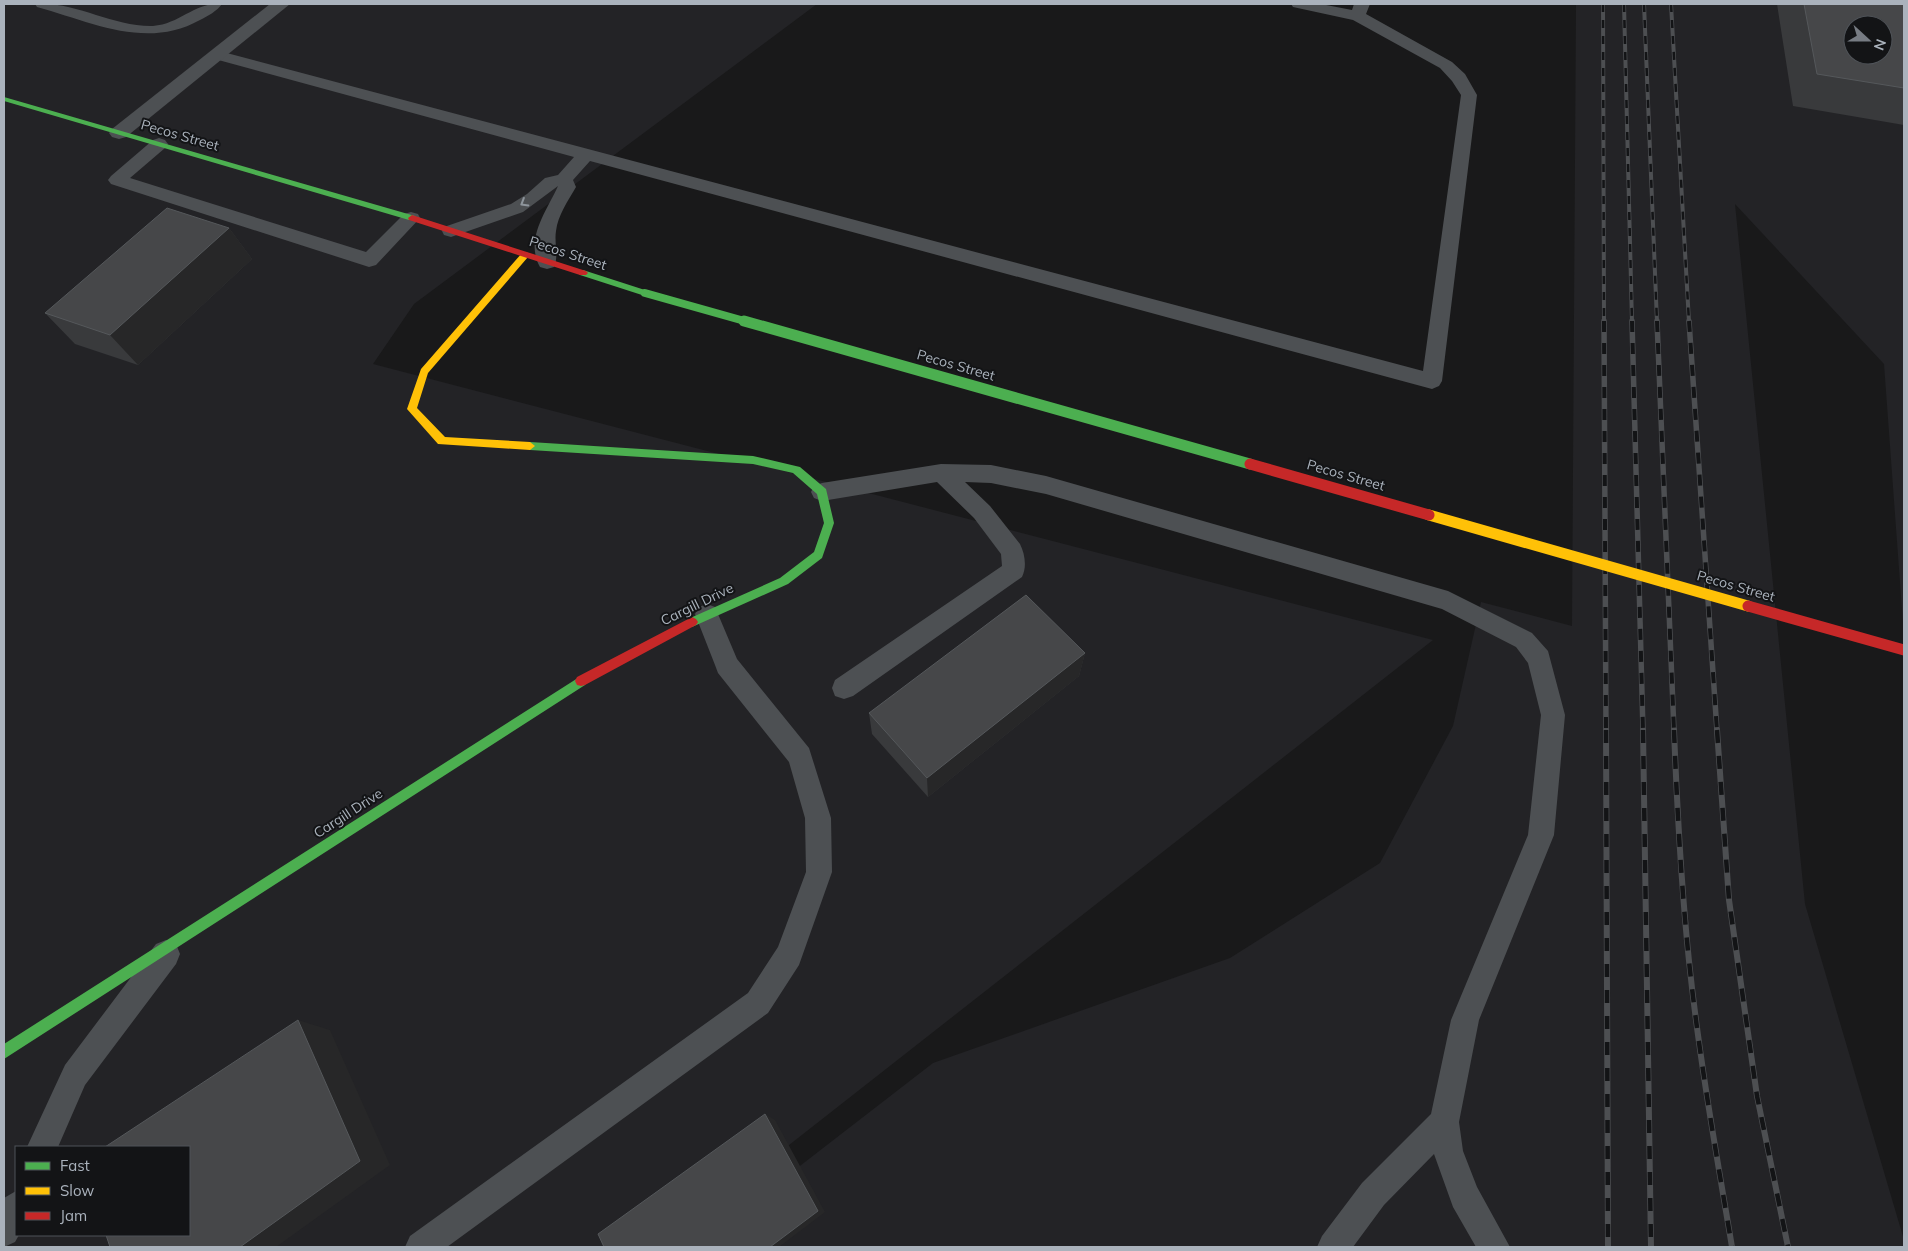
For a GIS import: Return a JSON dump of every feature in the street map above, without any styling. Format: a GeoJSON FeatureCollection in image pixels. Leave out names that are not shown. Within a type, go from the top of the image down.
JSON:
{"type":"FeatureCollection","features":[{"type":"Feature","properties":{"kind":"main road","name":"Pecos Street"},"geometry":{"type":"LineString","coordinates":[[4,99],[411,218],[645,293],[1904,650]]}},
{"type":"Feature","properties":{"kind":"main road"},"geometry":{"type":"LineString","coordinates":[[525,255],[424,372],[412,409],[442,441],[753,460],[796,470],[822,492]]}},
{"type":"Feature","properties":{"kind":"main road","name":"Cargill Drive"},"geometry":{"type":"LineString","coordinates":[[4,1052],[591,675],[707,614],[784,581],[818,556],[829,523],[822,492]]}},
{"type":"Feature","properties":{"kind":"street"},"geometry":{"type":"LineString","coordinates":[[119,133],[281,4]]}},
{"type":"Feature","properties":{"kind":"lane"},"geometry":{"type":"LineString","coordinates":[[43,4],[145,30],[175,26],[189,20],[214,4]]}},
{"type":"Feature","properties":{"kind":"lane"},"geometry":{"type":"LineString","coordinates":[[217,55],[1432,381],[1469,95],[1459,78],[1446,65],[1360,10],[1299,4]]}},
{"type":"Feature","properties":{"kind":"lane"},"geometry":{"type":"LineString","coordinates":[[159,144],[117,180],[369,260],[411,218]]}},
{"type":"Feature","properties":{"kind":"lane"},"geometry":{"type":"LineString","coordinates":[[452,231],[516,208],[533,198],[551,182],[564,179],[586,154]]}},
{"type":"Feature","properties":{"kind":"lane"},"geometry":{"type":"LineString","coordinates":[[547,262],[544,239],[548,221],[568,187],[564,179]]}},
{"type":"Feature","properties":{"kind":"lane"},"geometry":{"type":"LineString","coordinates":[[822,492],[941,473],[991,474],[1046,485],[1448,601],[1524,640],[1539,659],[1553,715],[1541,835],[1465,1020],[1444,1122],[1448,1151],[1464,1196],[1494,1247]]}},
{"type":"Feature","properties":{"kind":"lane"},"geometry":{"type":"LineString","coordinates":[[844,688],[1014,570],[1012,551],[982,512],[941,473]]}},
{"type":"Feature","properties":{"kind":"lane"},"geometry":{"type":"LineString","coordinates":[[422,1247],[758,1003],[789,955],[820,872],[818,818],[800,756],[727,665],[707,614]]}},
{"type":"Feature","properties":{"kind":"lane"},"geometry":{"type":"LineString","coordinates":[[42,1146],[75,1074],[175,942]]}},
{"type":"Feature","properties":{"kind":"lane"},"geometry":{"type":"LineString","coordinates":[[1333,1247],[1373,1194],[1444,1122]]}},
{"type":"Feature","properties":{"kind":"lane"},"geometry":{"type":"LineString","coordinates":[[4,1231],[15,1209]]}},
{"type":"Feature","properties":{"kind":"shaded area"},"geometry":{"type":"Polygon","coordinates":[[[4,4],[817,4],[414,304],[373,364],[1433,640],[659,1247],[4,1247],[4,4]]]}},
{"type":"Feature","properties":{"kind":"shaded area"},"geometry":{"type":"Polygon","coordinates":[[[1576,4],[1904,4],[1904,637],[1884,364],[1735,204],[1805,904],[1904,1240],[1904,1247],[695,1247],[933,1063],[1230,958],[1380,863],[1453,726],[1481,602],[1572,626],[1576,4]]]}},
{"type":"Feature","properties":{"kind":"building"},"geometry":{"type":"Polygon","coordinates":[[[1804,4],[1904,4],[1904,88],[1817,74],[1804,4]]]}},
{"type":"Feature","properties":{"kind":"building"},"geometry":{"type":"Polygon","coordinates":[[[167,208],[229,228],[110,335],[45,313],[167,208]]]}},
{"type":"Feature","properties":{"kind":"building"},"geometry":{"type":"Polygon","coordinates":[[[1026,595],[1085,653],[927,778],[869,713],[1026,595]]]}},
{"type":"Feature","properties":{"kind":"building"},"geometry":{"type":"Polygon","coordinates":[[[298,1020],[360,1161],[240,1247],[110,1247],[106,1236],[190,1236],[190,1146],[107,1146],[298,1020]]]}},
{"type":"Feature","properties":{"kind":"building"},"geometry":{"type":"Polygon","coordinates":[[[765,1114],[818,1211],[770,1247],[604,1247],[598,1234],[765,1114]]]}},
{"type":"Feature","properties":{"kind":"railway"},"geometry":{"type":"LineString","coordinates":[[1603,4],[1604,322]]}},
{"type":"Feature","properties":{"kind":"railway"},"geometry":{"type":"LineString","coordinates":[[1624,4],[1632,322]]}},
{"type":"Feature","properties":{"kind":"railway"},"geometry":{"type":"LineString","coordinates":[[1644,4],[1657,322]]}},
{"type":"Feature","properties":{"kind":"railway"},"geometry":{"type":"LineString","coordinates":[[1671,4],[1689,322]]}},
{"type":"Feature","properties":{"kind":"railway"},"geometry":{"type":"LineString","coordinates":[[1604,321],[1606,731]]}},
{"type":"Feature","properties":{"kind":"railway"},"geometry":{"type":"LineString","coordinates":[[1632,321],[1643,731]]}},
{"type":"Feature","properties":{"kind":"railway"},"geometry":{"type":"LineString","coordinates":[[1657,321],[1674,731]]}},
{"type":"Feature","properties":{"kind":"railway"},"geometry":{"type":"LineString","coordinates":[[1689,321],[1717,731]]}},
{"type":"Feature","properties":{"kind":"railway"},"geometry":{"type":"LineString","coordinates":[[1606,730],[1608,1247]]}},
{"type":"Feature","properties":{"kind":"railway"},"geometry":{"type":"LineString","coordinates":[[1643,730],[1651,1247]]}},
{"type":"Feature","properties":{"kind":"railway"},"geometry":{"type":"LineString","coordinates":[[1674,730],[1684,903],[1693,997],[1732,1247]]}},
{"type":"Feature","properties":{"kind":"railway"},"geometry":{"type":"LineString","coordinates":[[1717,730],[1729,900],[1757,1096],[1788,1247]]}},
{"type":"Feature","properties":{"kind":"traffic: fast"},"geometry":{"type":"LineString","coordinates":[[4,99],[412,218]]}},
{"type":"Feature","properties":{"kind":"traffic: fast"},"geometry":{"type":"LineString","coordinates":[[583,273],[645,293]]}},
{"type":"Feature","properties":{"kind":"traffic: fast"},"geometry":{"type":"LineString","coordinates":[[645,293],[1250,464]]}},
{"type":"Feature","properties":{"kind":"traffic: fast"},"geometry":{"type":"LineString","coordinates":[[530,446],[753,460],[796,470],[822,492],[829,523],[818,555],[784,581],[692,622]]}},
{"type":"Feature","properties":{"kind":"traffic: fast"},"geometry":{"type":"LineString","coordinates":[[4,1052],[581,681]]}},
{"type":"Feature","properties":{"kind":"traffic: slow"},"geometry":{"type":"LineString","coordinates":[[525,255],[424,372],[412,409],[442,441],[530,446]]}},
{"type":"Feature","properties":{"kind":"traffic: slow"},"geometry":{"type":"LineString","coordinates":[[1429,515],[1748,606]]}},
{"type":"Feature","properties":{"kind":"traffic: jam"},"geometry":{"type":"LineString","coordinates":[[412,218],[583,273]]}},
{"type":"Feature","properties":{"kind":"traffic: jam"},"geometry":{"type":"LineString","coordinates":[[1250,464],[1429,515]]}},
{"type":"Feature","properties":{"kind":"traffic: jam"},"geometry":{"type":"LineString","coordinates":[[1748,606],[1904,650]]}},
{"type":"Feature","properties":{"kind":"traffic: jam"},"geometry":{"type":"LineString","coordinates":[[581,681],[692,622]]}}]}
